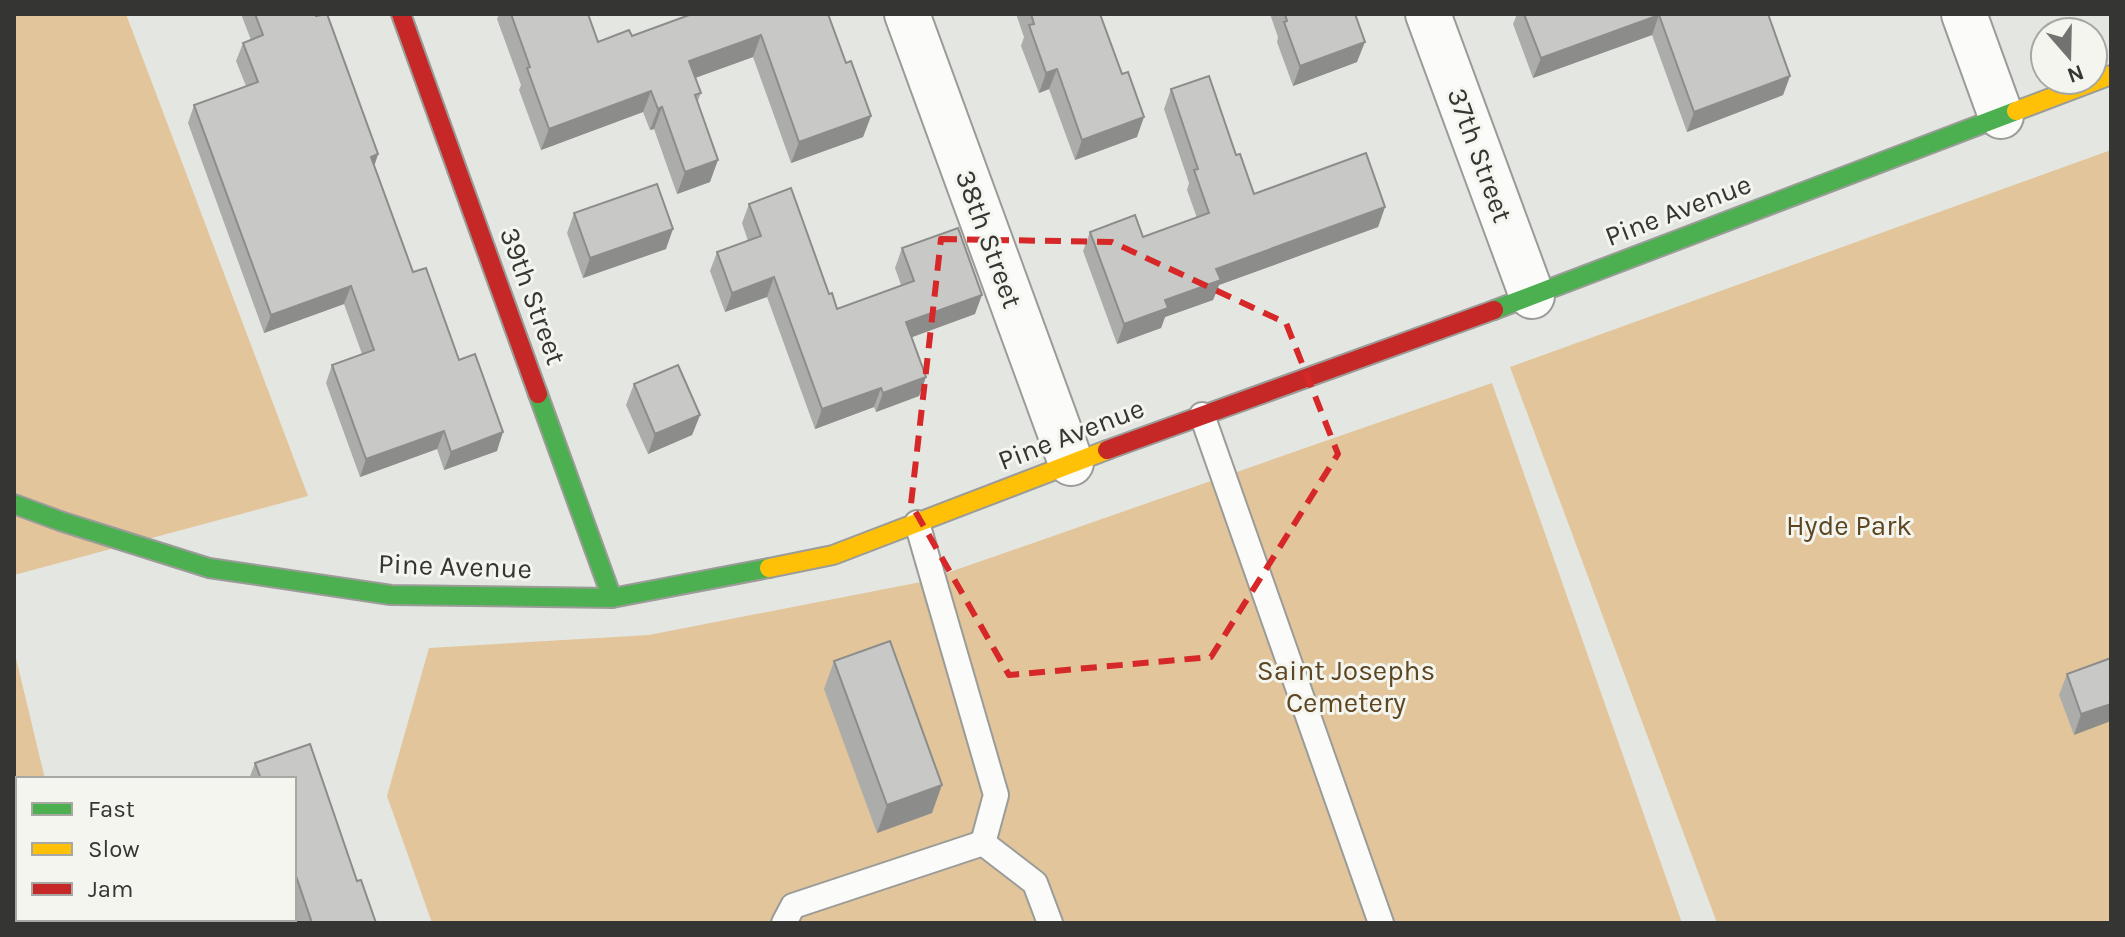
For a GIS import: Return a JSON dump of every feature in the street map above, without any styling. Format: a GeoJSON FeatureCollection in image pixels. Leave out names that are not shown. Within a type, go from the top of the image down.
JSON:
{"type":"FeatureCollection","features":[{"type":"Feature","properties":{"kind":"main road","name":"39th Street"},"geometry":{"type":"LineString","coordinates":[[401,14],[612,598]]}},
{"type":"Feature","properties":{"kind":"main road","name":"Pine Avenue"},"geometry":{"type":"LineString","coordinates":[[14,504],[209,568],[391,595],[612,598],[833,555],[1071,463],[1532,296],[2111,75]]}},
{"type":"Feature","properties":{"kind":"street","name":"38th Street"},"geometry":{"type":"LineString","coordinates":[[907,14],[1071,463]]}},
{"type":"Feature","properties":{"kind":"street","name":"37th Street"},"geometry":{"type":"LineString","coordinates":[[1428,14],[1532,296]]}},
{"type":"Feature","properties":{"kind":"street"},"geometry":{"type":"LineString","coordinates":[[1964,14],[2001,116]]}},
{"type":"Feature","properties":{"kind":"lane"},"geometry":{"type":"LineString","coordinates":[[1202,415],[1381,923]]}},
{"type":"Feature","properties":{"kind":"lane"},"geometry":{"type":"LineString","coordinates":[[917,523],[996,795],[983,843]]}},
{"type":"Feature","properties":{"kind":"lane"},"geometry":{"type":"LineString","coordinates":[[784,923],[793,906],[983,843]]}},
{"type":"Feature","properties":{"kind":"lane"},"geometry":{"type":"LineString","coordinates":[[983,843],[1035,883],[1050,923]]}},
{"type":"Feature","properties":{"kind":"highlighted area"},"geometry":{"type":"Polygon","coordinates":[[[941,239],[1112,242],[1286,323],[1338,454],[1211,657],[1009,675],[911,504],[941,239]]]}},
{"type":"Feature","properties":{"kind":"green space"},"geometry":{"type":"Polygon","coordinates":[[[14,14],[126,14],[308,496],[14,575],[14,14]]]}},
{"type":"Feature","properties":{"kind":"green space","name":"Hyde Park"},"geometry":{"type":"Polygon","coordinates":[[[2111,150],[2111,923],[1717,923],[1510,367],[2111,150]]]}},
{"type":"Feature","properties":{"kind":"green space","name":"Saint Josephs Cemetery"},"geometry":{"type":"Polygon","coordinates":[[[1492,383],[1682,923],[432,923],[387,796],[429,648],[649,635],[921,582],[1492,383]]]}},
{"type":"Feature","properties":{"kind":"green space"},"geometry":{"type":"Polygon","coordinates":[[[14,650],[45,777],[16,777],[16,921],[80,923],[14,923],[14,650]]]}},
{"type":"Feature","properties":{"kind":"building"},"geometry":{"type":"Polygon","coordinates":[[[255,14],[327,14],[378,154],[371,157],[413,272],[426,268],[459,360],[475,354],[503,432],[451,452],[444,431],[366,459],[332,365],[374,350],[351,286],[271,315],[194,105],[258,82],[243,43],[263,35],[255,14]]]}},
{"type":"Feature","properties":{"kind":"building"},"geometry":{"type":"Polygon","coordinates":[[[511,14],[588,14],[598,42],[629,30],[632,36],[692,14],[828,14],[846,63],[851,61],[871,116],[799,142],[761,35],[689,61],[701,93],[695,95],[718,160],[685,172],[662,107],[658,109],[651,91],[549,129],[511,14]]]}},
{"type":"Feature","properties":{"kind":"building"},"geometry":{"type":"Polygon","coordinates":[[[1031,14],[1100,14],[1122,74],[1128,72],[1144,117],[1082,140],[1057,69],[1046,73],[1029,25],[1034,24],[1031,14]]]}},
{"type":"Feature","properties":{"kind":"building"},"geometry":{"type":"Polygon","coordinates":[[[1285,14],[1355,14],[1365,42],[1300,66],[1284,22],[1287,21],[1285,14]]]}},
{"type":"Feature","properties":{"kind":"building"},"geometry":{"type":"Polygon","coordinates":[[[1524,14],[1768,14],[1790,76],[1694,112],[1659,15],[1541,58],[1524,14]]]}},
{"type":"Feature","properties":{"kind":"building"},"geometry":{"type":"Polygon","coordinates":[[[1209,76],[1236,155],[1240,154],[1254,194],[1366,153],[1385,207],[1216,269],[1221,280],[1165,300],[1168,308],[1124,324],[1090,232],[1135,215],[1143,237],[1209,213],[1171,89],[1209,76]]]}},
{"type":"Feature","properties":{"kind":"building"},"geometry":{"type":"Polygon","coordinates":[[[657,184],[673,229],[590,258],[574,213],[657,184]]]}},
{"type":"Feature","properties":{"kind":"building"},"geometry":{"type":"Polygon","coordinates":[[[791,188],[837,309],[914,281],[902,248],[958,228],[982,295],[906,322],[926,377],[883,393],[881,388],[822,409],[774,277],[732,293],[717,252],[761,236],[749,204],[791,188]]]}},
{"type":"Feature","properties":{"kind":"building"},"geometry":{"type":"Polygon","coordinates":[[[678,365],[700,415],[655,434],[634,384],[678,365]]]}},
{"type":"Feature","properties":{"kind":"building"},"geometry":{"type":"Polygon","coordinates":[[[890,641],[942,785],[887,805],[834,661],[890,641]]]}},
{"type":"Feature","properties":{"kind":"building"},"geometry":{"type":"Polygon","coordinates":[[[2111,658],[2111,704],[2081,714],[2067,674],[2111,658]]]}},
{"type":"Feature","properties":{"kind":"building"},"geometry":{"type":"Polygon","coordinates":[[[310,744],[357,881],[361,880],[376,923],[312,923],[296,876],[296,777],[260,777],[255,763],[310,744]]]}},
{"type":"Feature","properties":{"kind":"traffic: fast"},"geometry":{"type":"LineString","coordinates":[[1494,310],[2016,111]]}},
{"type":"Feature","properties":{"kind":"traffic: fast"},"geometry":{"type":"LineString","coordinates":[[538,394],[612,598]]}},
{"type":"Feature","properties":{"kind":"traffic: fast"},"geometry":{"type":"LineString","coordinates":[[14,504],[209,568],[391,595],[612,598],[769,568]]}},
{"type":"Feature","properties":{"kind":"traffic: slow"},"geometry":{"type":"LineString","coordinates":[[2016,111],[2111,75]]}},
{"type":"Feature","properties":{"kind":"traffic: slow"},"geometry":{"type":"LineString","coordinates":[[769,568],[833,555],[1107,450]]}},
{"type":"Feature","properties":{"kind":"traffic: jam"},"geometry":{"type":"LineString","coordinates":[[401,14],[538,394]]}},
{"type":"Feature","properties":{"kind":"traffic: jam"},"geometry":{"type":"LineString","coordinates":[[1107,450],[1494,310]]}}]}
